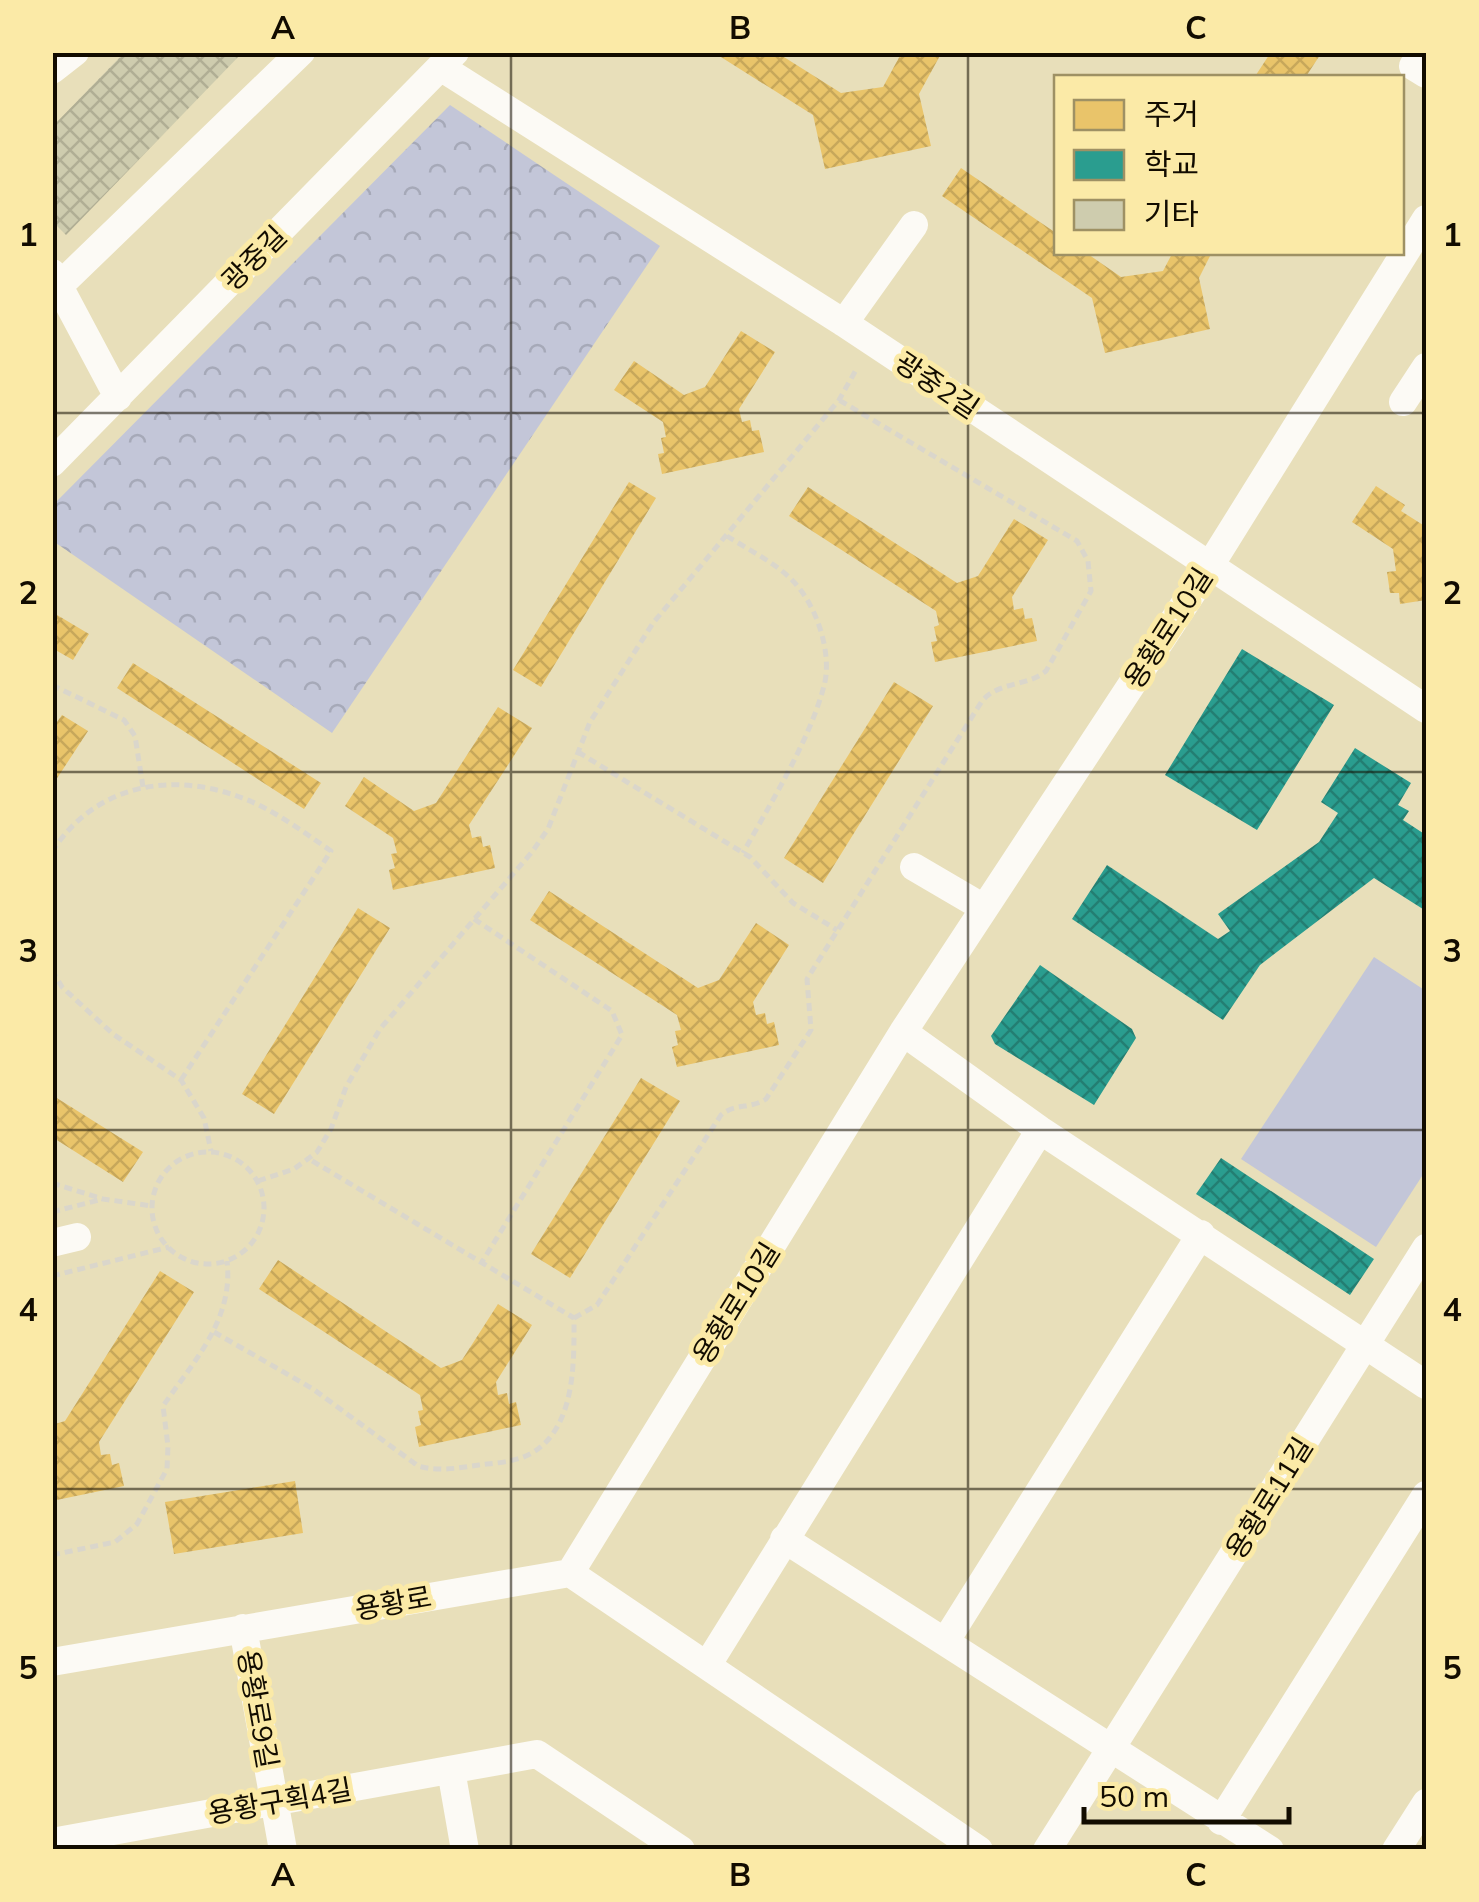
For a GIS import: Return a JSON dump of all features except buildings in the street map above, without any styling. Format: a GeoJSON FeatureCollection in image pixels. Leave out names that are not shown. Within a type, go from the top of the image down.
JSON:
{"type":"FeatureCollection","features":[{"type":"Feature","properties":{"kind":"street"},"geometry":{"type":"LineString","coordinates":[[52,70],[76,52]]}},
{"type":"Feature","properties":{"kind":"street"},"geometry":{"type":"LineString","coordinates":[[118,396],[56,280],[300,52]]}},
{"type":"Feature","properties":{"kind":"street","name":"광중2길"},"geometry":{"type":"LineString","coordinates":[[449,60],[1426,709]]}},
{"type":"Feature","properties":{"kind":"street","name":"광중길"},"geometry":{"type":"LineString","coordinates":[[52,463],[449,60]]}},
{"type":"Feature","properties":{"kind":"street","name":"용황로10길"},"geometry":{"type":"LineString","coordinates":[[1404,254],[1426,219]]}},
{"type":"Feature","properties":{"kind":"street"},"geometry":{"type":"LineString","coordinates":[[844,323],[914,225]]}},
{"type":"Feature","properties":{"kind":"street","name":"용황로10길"},"geometry":{"type":"LineString","coordinates":[[570,1573],[902,1032],[1209,566],[1403,255]]}},
{"type":"Feature","properties":{"kind":"street"},"geometry":{"type":"LineString","coordinates":[[1404,402],[1426,367]]}},
{"type":"Feature","properties":{"kind":"street"},"geometry":{"type":"LineString","coordinates":[[914,867],[984,908]]}},
{"type":"Feature","properties":{"kind":"street"},"geometry":{"type":"LineString","coordinates":[[902,1032],[1040,1130],[1426,1385]]}},
{"type":"Feature","properties":{"kind":"street"},"geometry":{"type":"LineString","coordinates":[[708,1664],[1040,1130]]}},
{"type":"Feature","properties":{"kind":"street"},"geometry":{"type":"LineString","coordinates":[[946,1642],[1201,1234]]}},
{"type":"Feature","properties":{"kind":"street","name":"용황로11길"},"geometry":{"type":"LineString","coordinates":[[1047,1850],[1426,1248]]}},
{"type":"Feature","properties":{"kind":"street"},"geometry":{"type":"LineString","coordinates":[[1222,1820],[1426,1495]]}},
{"type":"Feature","properties":{"kind":"street"},"geometry":{"type":"LineString","coordinates":[[784,1539],[1270,1850]]}},
{"type":"Feature","properties":{"kind":"street"},"geometry":{"type":"LineString","coordinates":[[570,1573],[978,1850]]}},
{"type":"Feature","properties":{"kind":"street","name":"용황로"},"geometry":{"type":"LineString","coordinates":[[52,1662],[570,1573]]}},
{"type":"Feature","properties":{"kind":"street","name":"용황로9길"},"geometry":{"type":"LineString","coordinates":[[243,1628],[283,1850]]}},
{"type":"Feature","properties":{"kind":"street","name":"용황구획4길"},"geometry":{"type":"LineString","coordinates":[[52,1842],[111,1841],[274,1802],[537,1754],[680,1849]]}},
{"type":"Feature","properties":{"kind":"street"},"geometry":{"type":"LineString","coordinates":[[451,1770],[465,1850]]}},
{"type":"Feature","properties":{"kind":"street"},"geometry":{"type":"LineString","coordinates":[[1396,1850],[1426,1803]]}},
{"type":"Feature","properties":{"kind":"path"},"geometry":{"type":"LineString","coordinates":[[258,1181],[294,1170],[317,1152],[331,1130],[346,1087],[380,1030],[548,829],[590,722],[653,624],[839,400],[856,370]]}},
{"type":"Feature","properties":{"kind":"path"},"geometry":{"type":"LineString","coordinates":[[574,1318],[597,1306],[721,1115],[731,1107],[758,1104],[766,1099],[812,1030],[807,978],[982,701],[990,691],[1036,680],[1046,671],[1091,591],[1088,561],[1077,541],[839,400]]}},
{"type":"Feature","properties":{"kind":"path"},"geometry":{"type":"LineString","coordinates":[[727,536],[792,580],[810,608],[826,647],[825,684],[788,772],[743,852]]}},
{"type":"Feature","properties":{"kind":"path"},"geometry":{"type":"LineString","coordinates":[[52,685],[124,720],[135,736],[142,787]]}},
{"type":"Feature","properties":{"kind":"path"},"geometry":{"type":"LineString","coordinates":[[578,752],[743,852],[793,902],[838,930]]}},
{"type":"Feature","properties":{"kind":"path"},"geometry":{"type":"LineString","coordinates":[[52,852],[74,821],[109,797],[142,787],[194,786],[238,796],[281,817],[331,851],[181,1080]]}},
{"type":"Feature","properties":{"kind":"path"},"geometry":{"type":"LineString","coordinates":[[474,920],[612,1011],[622,1035],[482,1262]]}},
{"type":"Feature","properties":{"kind":"path"},"geometry":{"type":"LineString","coordinates":[[52,970],[62,987],[113,1034],[181,1080],[204,1118],[211,1151]]}},
{"type":"Feature","properties":{"kind":"path"},"geometry":{"type":"LineString","coordinates":[[211,1151],[230,1155],[258,1181],[264,1218],[256,1237],[244,1251],[226,1261],[207,1264],[188,1260],[169,1247],[154,1223],[155,1189],[163,1174],[176,1161],[192,1154],[211,1151]]}},
{"type":"Feature","properties":{"kind":"path"},"geometry":{"type":"LineString","coordinates":[[308,1158],[574,1318]]}},
{"type":"Feature","properties":{"kind":"path"},"geometry":{"type":"LineString","coordinates":[[52,1183],[103,1199],[152,1206]]}},
{"type":"Feature","properties":{"kind":"path"},"geometry":{"type":"LineString","coordinates":[[52,1212],[103,1199]]}},
{"type":"Feature","properties":{"kind":"path"},"geometry":{"type":"LineString","coordinates":[[52,1276],[169,1247]]}},
{"type":"Feature","properties":{"kind":"path"},"geometry":{"type":"LineString","coordinates":[[52,1555],[115,1542],[137,1524],[167,1469],[163,1406],[224,1311],[229,1280],[226,1261]]}},
{"type":"Feature","properties":{"kind":"path"},"geometry":{"type":"LineString","coordinates":[[214,1332],[313,1388],[418,1466],[432,1470],[505,1462],[533,1452],[552,1434],[570,1390],[574,1318]]}},
{"type":"Feature","properties":{"kind":"green space"},"geometry":{"type":"Polygon","coordinates":[[[450,105],[660,246],[332,733],[53,541],[53,505],[450,105]]]}},
{"type":"Feature","properties":{"kind":"green space"},"geometry":{"type":"Polygon","coordinates":[[[1374,957],[1426,991],[1426,1170],[1376,1247],[1241,1159],[1374,957]]]}}]}
